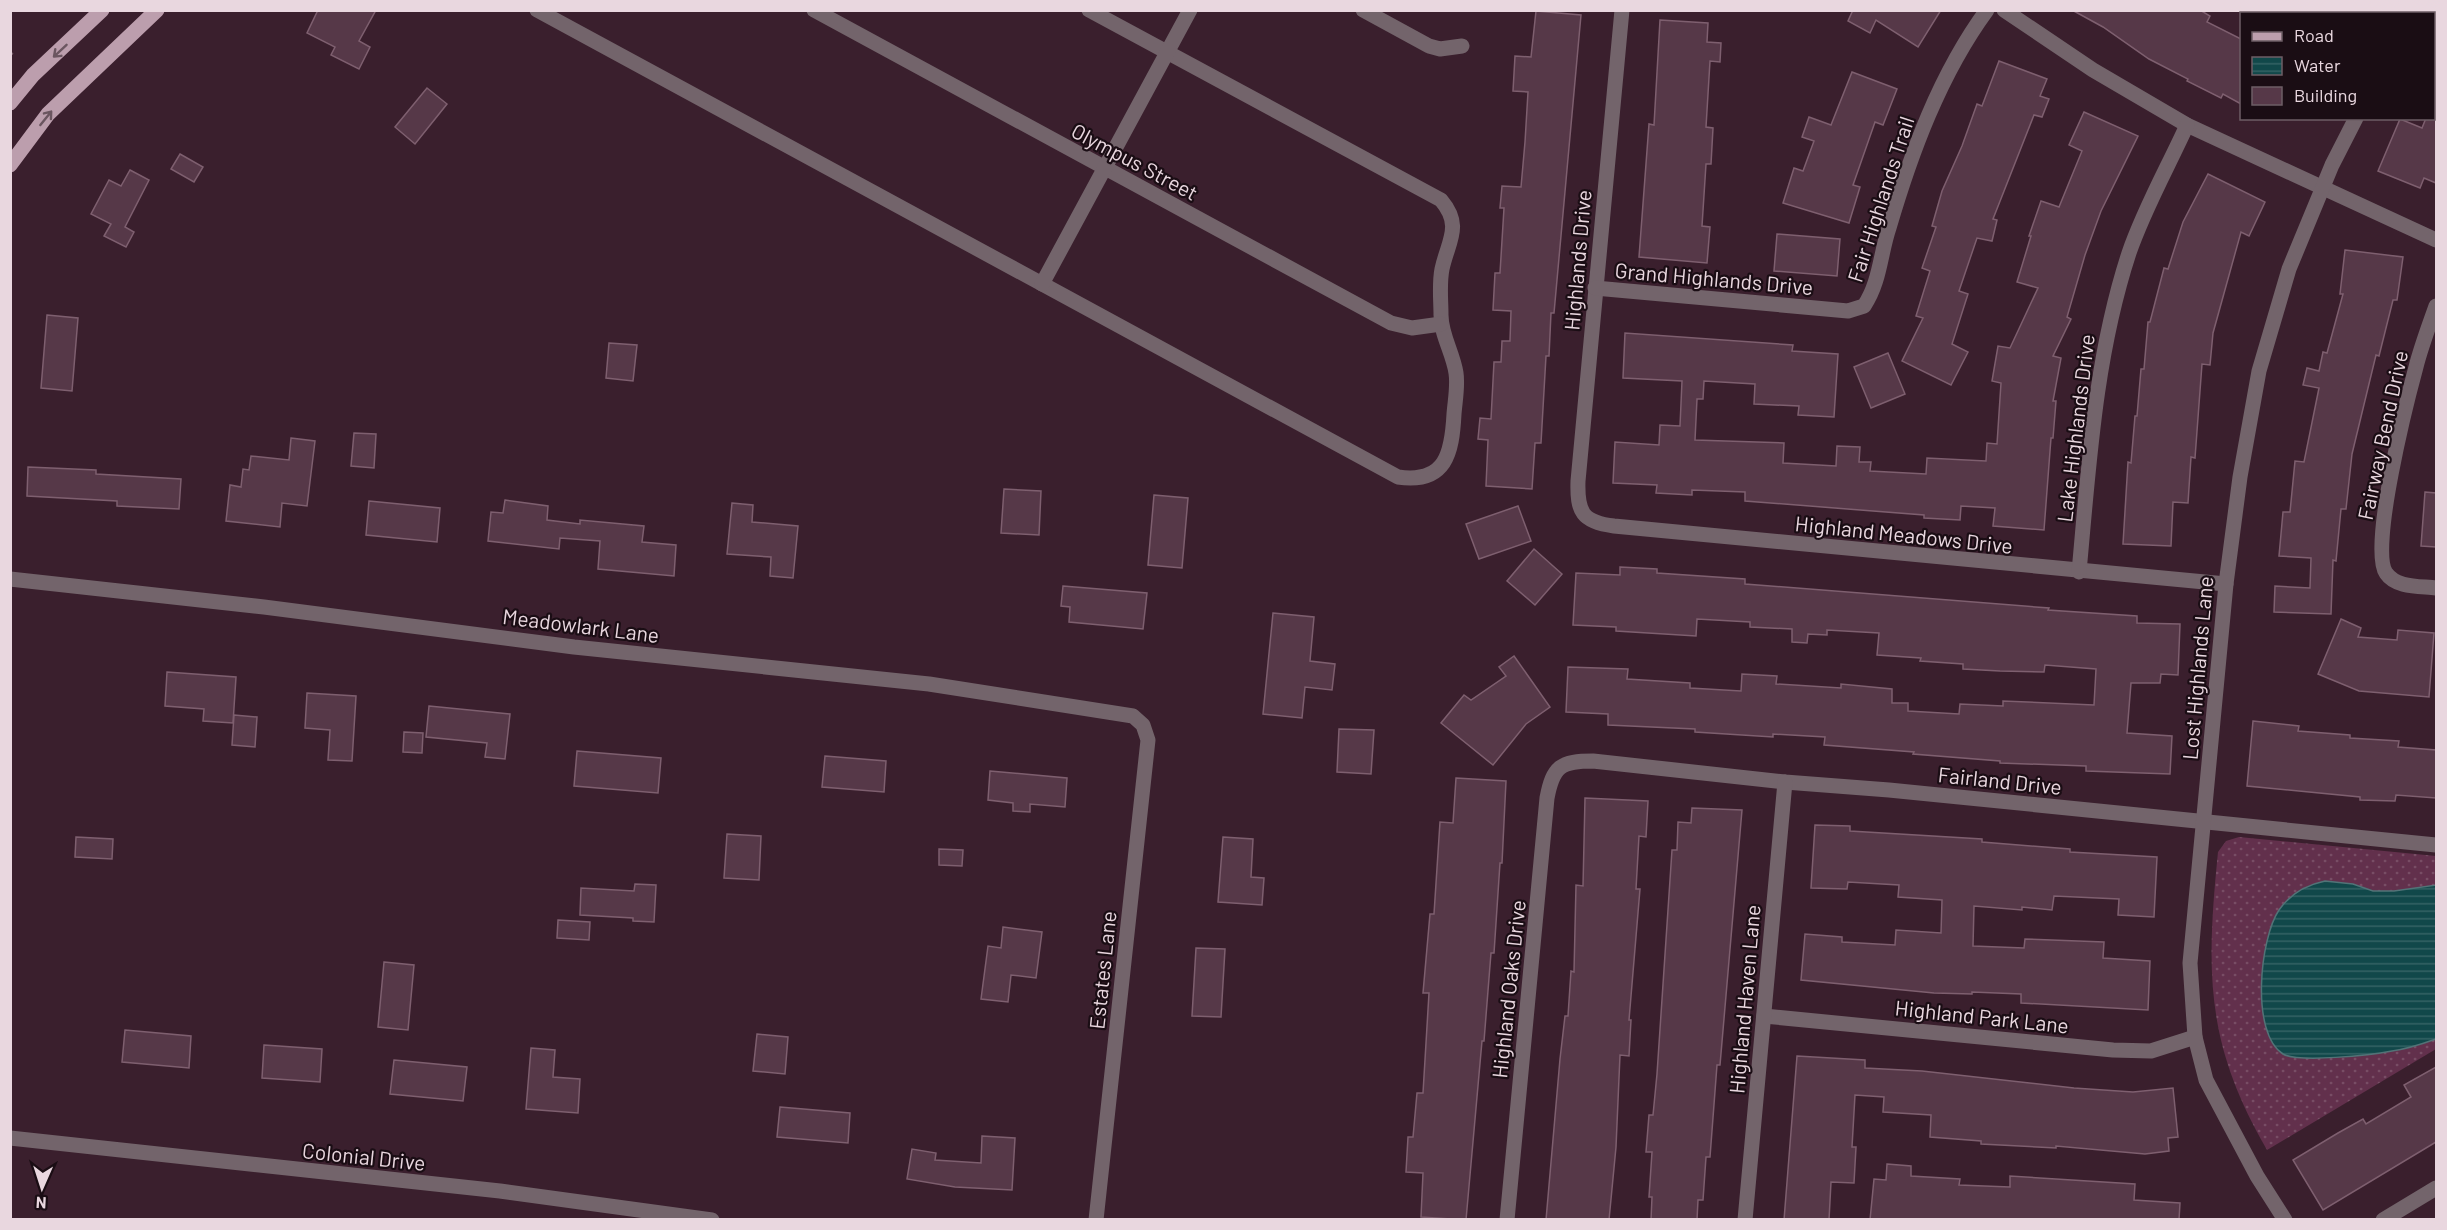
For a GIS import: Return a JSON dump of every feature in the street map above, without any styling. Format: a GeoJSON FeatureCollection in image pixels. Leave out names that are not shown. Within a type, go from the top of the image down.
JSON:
{"type":"FeatureCollection","features":[{"type":"Feature","properties":{"kind":"main road"},"geometry":{"type":"LineString","coordinates":[[10,103],[33,75],[102,10]]}},
{"type":"Feature","properties":{"kind":"main road"},"geometry":{"type":"LineString","coordinates":[[10,165],[48,114],[157,10]]}},
{"type":"Feature","properties":{"kind":"street"},"geometry":{"type":"LineString","coordinates":[[537,10],[1398,477],[1422,478],[1433,473],[1444,464],[1452,445],[1457,379],[1441,324],[1442,270],[1453,226],[1448,209],[1441,200],[1089,10]]}},
{"type":"Feature","properties":{"kind":"street","name":"Olympus Street"},"geometry":{"type":"LineString","coordinates":[[814,10],[1390,323],[1412,328],[1441,324]]}},
{"type":"Feature","properties":{"kind":"street"},"geometry":{"type":"LineString","coordinates":[[1042,284],[1190,10]]}},
{"type":"Feature","properties":{"kind":"street"},"geometry":{"type":"LineString","coordinates":[[1363,10],[1429,46],[1451,49],[1462,46]]}},
{"type":"Feature","properties":{"kind":"street","name":"Highlands Drive"},"geometry":{"type":"LineString","coordinates":[[1582,513],[1577,497],[1578,481],[1622,10]]}},
{"type":"Feature","properties":{"kind":"street","name":"Fair Highlands Trail"},"geometry":{"type":"LineString","coordinates":[[1864,306],[1874,291],[1888,229],[1916,149],[1958,55],[1987,10]]}},
{"type":"Feature","properties":{"kind":"street"},"geometry":{"type":"LineString","coordinates":[[2004,10],[2093,70],[2187,125],[2436,240]]}},
{"type":"Feature","properties":{"kind":"street","name":"Lost Highlands Lane"},"geometry":{"type":"LineString","coordinates":[[2285,1220],[2257,1176],[2206,1080],[2195,1038],[2190,963],[2226,584],[2240,477],[2259,371],[2289,270],[2322,188],[2355,120]]}},
{"type":"Feature","properties":{"kind":"street","name":"Lake Highlands Drive"},"geometry":{"type":"LineString","coordinates":[[2079,572],[2098,382],[2107,330],[2130,251],[2187,125]]}},
{"type":"Feature","properties":{"kind":"street","name":"Grand Highlands Drive"},"geometry":{"type":"LineString","coordinates":[[1595,288],[1848,311],[1864,306]]}},
{"type":"Feature","properties":{"kind":"street","name":"Fairway Bend Drive"},"geometry":{"type":"LineString","coordinates":[[2436,306],[2416,364],[2395,454],[2381,552],[2386,574],[2395,582],[2436,588]]}},
{"type":"Feature","properties":{"kind":"street","name":"Highland Meadows Drive"},"geometry":{"type":"LineString","coordinates":[[1582,513],[1596,524],[1614,526],[2079,572],[2226,584]]}},
{"type":"Feature","properties":{"kind":"street","name":"Meadowlark Lane"},"geometry":{"type":"LineString","coordinates":[[10,579],[264,607],[574,647],[929,684],[1133,716],[1143,725]]}},
{"type":"Feature","properties":{"kind":"street","name":"Estates Lane"},"geometry":{"type":"LineString","coordinates":[[1096,1220],[1147,751],[1148,740],[1143,725]]}},
{"type":"Feature","properties":{"kind":"street","name":"Fairland Drive"},"geometry":{"type":"LineString","coordinates":[[1561,766],[1577,761],[1593,761],[1785,783],[1890,790],[2436,845]]}},
{"type":"Feature","properties":{"kind":"street","name":"Highland Oaks Drive"},"geometry":{"type":"LineString","coordinates":[[1507,1220],[1547,798],[1551,780],[1561,766]]}},
{"type":"Feature","properties":{"kind":"street","name":"Highland Haven Lane"},"geometry":{"type":"LineString","coordinates":[[1745,1220],[1785,783]]}},
{"type":"Feature","properties":{"kind":"street","name":"Highland Park Lane"},"geometry":{"type":"LineString","coordinates":[[1764,1016],[2114,1050],[2151,1051],[2195,1038]]}},
{"type":"Feature","properties":{"kind":"street","name":"Colonial Drive"},"geometry":{"type":"LineString","coordinates":[[10,1138],[500,1191],[712,1220]]}},
{"type":"Feature","properties":{"kind":"street"},"geometry":{"type":"LineString","coordinates":[[2383,1220],[2436,1188]]}},
{"type":"Feature","properties":{"kind":"shaded area"},"geometry":{"type":"Polygon","coordinates":[[[2239,837],[2436,856],[2436,1049],[2267,1150],[2232,1075],[2221,1040],[2215,1006],[2212,934],[2218,852],[2226,841],[2239,837]]]}},
{"type":"Feature","properties":{"kind":"water"},"geometry":{"type":"Polygon","coordinates":[[[2325,881],[2353,884],[2373,891],[2394,891],[2436,885],[2436,1039],[2409,1048],[2382,1053],[2319,1058],[2291,1057],[2283,1054],[2273,1043],[2266,1027],[2262,1007],[2263,962],[2272,923],[2283,904],[2293,895],[2311,885],[2325,881]]]}},
{"type":"Feature","properties":{"kind":"building"},"geometry":{"type":"Polygon","coordinates":[[[318,10],[376,10],[359,41],[370,47],[359,69],[331,55],[335,47],[307,33],[318,10]]]}},
{"type":"Feature","properties":{"kind":"building"},"geometry":{"type":"Polygon","coordinates":[[[1853,10],[1941,10],[1918,47],[1876,20],[1870,33],[1848,21],[1853,10]]]}},
{"type":"Feature","properties":{"kind":"building"},"geometry":{"type":"Polygon","coordinates":[[[2072,10],[2200,10],[2210,16],[2207,22],[2240,38],[2240,103],[2223,94],[2221,98],[2187,81],[2188,79],[2149,59],[2103,27],[2072,10]]]}},
{"type":"Feature","properties":{"kind":"building"},"geometry":{"type":"Polygon","coordinates":[[[1536,11],[1581,15],[1554,313],[1551,313],[1549,356],[1546,356],[1541,443],[1535,443],[1532,489],[1486,486],[1488,440],[1478,439],[1480,418],[1491,419],[1494,362],[1501,362],[1502,341],[1510,341],[1511,311],[1493,310],[1495,273],[1500,273],[1504,208],[1500,208],[1502,186],[1521,187],[1528,92],[1513,91],[1515,56],[1531,57],[1536,11]]]}},
{"type":"Feature","properties":{"kind":"building"},"geometry":{"type":"Polygon","coordinates":[[[1660,20],[1708,23],[1707,42],[1721,43],[1720,62],[1710,61],[1706,127],[1713,128],[1711,164],[1706,164],[1702,226],[1710,227],[1707,263],[1639,257],[1649,124],[1654,125],[1660,20]]]}},
{"type":"Feature","properties":{"kind":"building"},"geometry":{"type":"Polygon","coordinates":[[[1999,61],[2047,79],[2040,96],[2049,99],[2042,117],[2034,115],[1993,219],[1997,220],[1992,241],[1977,238],[1959,291],[1968,294],[1952,344],[1968,352],[1951,385],[1902,361],[1923,318],[1916,316],[1930,271],[1922,268],[1936,227],[1932,226],[1942,191],[1977,104],[1982,106],[1999,61]]]}},
{"type":"Feature","properties":{"kind":"building"},"geometry":{"type":"Polygon","coordinates":[[[1852,72],[1897,89],[1883,125],[1875,122],[1853,185],[1860,187],[1849,223],[1783,203],[1794,168],[1803,171],[1814,141],[1802,137],[1809,117],[1831,125],[1852,72]]]}},
{"type":"Feature","properties":{"kind":"building"},"geometry":{"type":"Polygon","coordinates":[[[427,88],[447,104],[415,144],[395,127],[427,88]]]}},
{"type":"Feature","properties":{"kind":"building"},"geometry":{"type":"Polygon","coordinates":[[[2436,93],[2436,183],[2424,178],[2420,188],[2378,171],[2400,120],[2422,128],[2425,120],[2435,120],[2436,93]]]}},
{"type":"Feature","properties":{"kind":"building"},"geometry":{"type":"Polygon","coordinates":[[[2084,112],[2138,136],[2101,211],[2067,317],[2071,319],[2053,356],[2061,358],[2053,401],[2056,401],[2044,530],[1993,526],[1995,508],[1961,506],[1960,520],[1924,518],[1924,515],[1745,501],[1745,492],[1692,490],[1692,495],[1656,493],[1657,485],[1613,483],[1615,442],[1659,445],[1660,425],[1680,426],[1682,381],[1623,378],[1625,333],[1793,345],[1792,351],[1838,354],[1834,417],[1798,415],[1799,406],[1754,404],[1755,384],[1704,381],[1703,399],[1697,399],[1695,440],[1784,443],[1783,463],[1836,466],[1837,446],[1860,447],[1859,462],[1871,462],[1870,471],[1926,474],[1927,458],[1986,461],[1987,443],[1997,444],[2001,383],[1992,381],[1998,346],[2010,348],[2038,288],[2017,282],[2031,236],[2029,236],[2041,201],[2059,207],[2082,151],[2069,145],[2084,112]]]}},
{"type":"Feature","properties":{"kind":"building"},"geometry":{"type":"Polygon","coordinates":[[[180,154],[203,167],[194,182],[171,169],[180,154]]]}},
{"type":"Feature","properties":{"kind":"building"},"geometry":{"type":"Polygon","coordinates":[[[130,170],[149,180],[125,227],[134,232],[126,247],[104,236],[111,224],[91,214],[109,180],[121,186],[130,170]]]}},
{"type":"Feature","properties":{"kind":"building"},"geometry":{"type":"Polygon","coordinates":[[[2208,174],[2265,202],[2249,236],[2241,232],[2213,333],[2210,365],[2202,364],[2195,458],[2191,457],[2188,503],[2173,502],[2171,546],[2123,544],[2128,462],[2131,463],[2148,322],[2150,322],[2164,268],[2168,269],[2183,222],[2208,174]]]}},
{"type":"Feature","properties":{"kind":"building"},"geometry":{"type":"Polygon","coordinates":[[[1777,234],[1840,239],[1837,276],[1774,271],[1777,234]]]}},
{"type":"Feature","properties":{"kind":"building"},"geometry":{"type":"Polygon","coordinates":[[[2345,250],[2403,257],[2397,300],[2393,300],[2379,356],[2376,355],[2352,454],[2346,509],[2341,509],[2336,561],[2333,560],[2331,614],[2274,612],[2275,586],[2310,588],[2311,558],[2279,556],[2283,512],[2290,512],[2295,461],[2304,462],[2319,388],[2303,385],[2307,368],[2319,371],[2323,352],[2327,353],[2343,294],[2340,294],[2345,250]]]}},
{"type":"Feature","properties":{"kind":"building"},"geometry":{"type":"Polygon","coordinates":[[[47,315],[78,318],[72,391],[41,388],[47,315]]]}},
{"type":"Feature","properties":{"kind":"building"},"geometry":{"type":"Polygon","coordinates":[[[609,343],[637,345],[633,381],[606,378],[609,343]]]}},
{"type":"Feature","properties":{"kind":"building"},"geometry":{"type":"Polygon","coordinates":[[[1888,353],[1905,394],[1871,408],[1854,367],[1888,353]]]}},
{"type":"Feature","properties":{"kind":"building"},"geometry":{"type":"Polygon","coordinates":[[[354,433],[376,434],[374,468],[351,466],[354,433]]]}},
{"type":"Feature","properties":{"kind":"building"},"geometry":{"type":"Polygon","coordinates":[[[291,438],[315,441],[307,506],[282,503],[280,527],[226,521],[230,485],[241,487],[243,469],[249,470],[251,456],[289,460],[291,438]]]}},
{"type":"Feature","properties":{"kind":"building"},"geometry":{"type":"Polygon","coordinates":[[[28,467],[96,470],[96,474],[181,479],[179,509],[117,506],[117,501],[27,496],[28,467]]]}},
{"type":"Feature","properties":{"kind":"building"},"geometry":{"type":"Polygon","coordinates":[[[1004,489],[1041,491],[1039,535],[1001,533],[1004,489]]]}},
{"type":"Feature","properties":{"kind":"building"},"geometry":{"type":"Polygon","coordinates":[[[2425,492],[2436,493],[2436,547],[2421,546],[2425,492]]]}},
{"type":"Feature","properties":{"kind":"building"},"geometry":{"type":"Polygon","coordinates":[[[1154,495],[1188,498],[1182,568],[1148,565],[1154,495]]]}},
{"type":"Feature","properties":{"kind":"building"},"geometry":{"type":"Polygon","coordinates":[[[505,500],[548,506],[547,520],[580,524],[580,520],[644,526],[642,542],[676,545],[674,576],[598,569],[600,541],[560,538],[559,549],[488,541],[491,512],[503,513],[505,500]]]}},
{"type":"Feature","properties":{"kind":"building"},"geometry":{"type":"Polygon","coordinates":[[[369,501],[440,508],[437,542],[366,535],[369,501]]]}},
{"type":"Feature","properties":{"kind":"building"},"geometry":{"type":"Polygon","coordinates":[[[732,503],[753,505],[752,522],[798,526],[793,578],[770,576],[771,557],[727,554],[732,503]]]}},
{"type":"Feature","properties":{"kind":"building"},"geometry":{"type":"Polygon","coordinates":[[[1518,506],[1531,541],[1479,559],[1466,524],[1518,506]]]}},
{"type":"Feature","properties":{"kind":"building"},"geometry":{"type":"Polygon","coordinates":[[[1534,549],[1562,574],[1535,605],[1507,581],[1534,549]]]}},
{"type":"Feature","properties":{"kind":"building"},"geometry":{"type":"Polygon","coordinates":[[[1620,567],[1657,569],[1657,573],[1745,579],[1745,584],[2137,616],[2137,623],[2180,624],[2178,675],[2161,674],[2160,683],[2131,683],[2127,733],[2172,736],[2170,774],[2086,771],[2086,766],[2000,763],[2000,761],[1913,754],[1914,752],[1824,745],[1825,737],[1773,734],[1773,737],[1695,732],[1695,729],[1608,725],[1608,714],[1566,712],[1568,667],[1628,669],[1627,679],[1690,683],[1690,688],[1741,691],[1742,674],[1777,676],[1776,684],[1841,688],[1841,684],[1892,689],[1892,703],[1908,703],[1908,711],[1959,714],[1960,704],[2003,706],[2003,701],[2094,705],[2096,669],[2045,665],[2044,672],[1963,669],[1963,664],[1877,655],[1879,633],[1827,630],[1827,635],[1808,634],[1807,643],[1792,642],[1792,629],[1750,627],[1750,622],[1697,619],[1696,636],[1616,631],[1616,627],[1573,625],[1576,573],[1620,575],[1620,567]]]}},
{"type":"Feature","properties":{"kind":"building"},"geometry":{"type":"Polygon","coordinates":[[[1063,586],[1147,593],[1143,629],[1069,622],[1070,607],[1061,606],[1063,586]]]}},
{"type":"Feature","properties":{"kind":"building"},"geometry":{"type":"Polygon","coordinates":[[[1273,613],[1314,617],[1310,661],[1335,664],[1332,690],[1305,687],[1302,718],[1263,714],[1273,613]]]}},
{"type":"Feature","properties":{"kind":"building"},"geometry":{"type":"Polygon","coordinates":[[[2341,619],[2361,628],[2358,637],[2397,640],[2398,630],[2434,633],[2429,697],[2359,691],[2318,674],[2341,619]]]}},
{"type":"Feature","properties":{"kind":"building"},"geometry":{"type":"Polygon","coordinates":[[[1514,656],[1550,707],[1526,724],[1493,765],[1441,723],[1464,695],[1471,700],[1506,676],[1499,667],[1514,656]]]}},
{"type":"Feature","properties":{"kind":"building"},"geometry":{"type":"Polygon","coordinates":[[[167,672],[236,677],[233,723],[203,721],[204,709],[165,706],[167,672]]]}},
{"type":"Feature","properties":{"kind":"building"},"geometry":{"type":"Polygon","coordinates":[[[307,693],[356,696],[352,761],[328,760],[330,730],[305,728],[307,693]]]}},
{"type":"Feature","properties":{"kind":"building"},"geometry":{"type":"Polygon","coordinates":[[[429,706],[510,714],[505,759],[485,757],[487,743],[426,737],[429,706]]]}},
{"type":"Feature","properties":{"kind":"building"},"geometry":{"type":"Polygon","coordinates":[[[234,715],[257,717],[255,747],[232,745],[234,715]]]}},
{"type":"Feature","properties":{"kind":"building"},"geometry":{"type":"Polygon","coordinates":[[[2253,721],[2299,726],[2298,731],[2350,735],[2350,738],[2399,741],[2398,747],[2436,750],[2436,798],[2396,795],[2395,801],[2360,800],[2360,797],[2247,786],[2253,721]]]}},
{"type":"Feature","properties":{"kind":"building"},"geometry":{"type":"Polygon","coordinates":[[[1339,729],[1374,730],[1371,774],[1337,772],[1339,729]]]}},
{"type":"Feature","properties":{"kind":"building"},"geometry":{"type":"Polygon","coordinates":[[[404,732],[423,733],[422,753],[403,752],[404,732]]]}},
{"type":"Feature","properties":{"kind":"building"},"geometry":{"type":"Polygon","coordinates":[[[577,751],[661,758],[658,793],[574,786],[577,751]]]}},
{"type":"Feature","properties":{"kind":"building"},"geometry":{"type":"Polygon","coordinates":[[[825,756],[886,761],[884,792],[822,787],[825,756]]]}},
{"type":"Feature","properties":{"kind":"building"},"geometry":{"type":"Polygon","coordinates":[[[990,771],[1067,778],[1065,807],[1030,804],[1030,812],[1013,811],[1013,803],[988,800],[990,771]]]}},
{"type":"Feature","properties":{"kind":"building"},"geometry":{"type":"Polygon","coordinates":[[[1456,778],[1506,781],[1494,953],[1491,953],[1466,1220],[1421,1217],[1423,1173],[1406,1172],[1408,1137],[1413,1137],[1417,1093],[1423,1093],[1429,993],[1423,993],[1430,914],[1434,914],[1440,822],[1453,823],[1456,778]]]}},
{"type":"Feature","properties":{"kind":"building"},"geometry":{"type":"Polygon","coordinates":[[[1585,798],[1648,801],[1646,837],[1639,836],[1636,889],[1640,889],[1629,1020],[1631,1020],[1629,1056],[1620,1055],[1616,1147],[1609,1220],[1546,1220],[1560,1059],[1565,1016],[1568,1016],[1571,971],[1574,972],[1576,885],[1583,886],[1585,798]]]}},
{"type":"Feature","properties":{"kind":"building"},"geometry":{"type":"Polygon","coordinates":[[[1692,808],[1742,810],[1720,1065],[1717,1065],[1710,1157],[1706,1157],[1703,1200],[1698,1200],[1697,1220],[1651,1220],[1652,1197],[1649,1197],[1652,1152],[1646,1152],[1649,1115],[1653,1115],[1657,1074],[1672,850],[1677,850],[1678,822],[1691,823],[1692,808]]]}},
{"type":"Feature","properties":{"kind":"building"},"geometry":{"type":"Polygon","coordinates":[[[1815,825],[1850,826],[1850,831],[1982,839],[1982,842],[2070,849],[2070,852],[2157,857],[2154,917],[2118,915],[2119,899],[2054,896],[2052,910],[1974,906],[1973,946],[2024,948],[2025,939],[2104,942],[2103,958],[2150,961],[2148,1010],[2021,1003],[2021,994],[1934,993],[1801,980],[1805,934],[1842,937],[1842,942],[1895,945],[1896,930],[1941,933],[1942,900],[1898,897],[1899,885],[1848,882],[1847,889],[1811,888],[1815,825]]]}},
{"type":"Feature","properties":{"kind":"building"},"geometry":{"type":"Polygon","coordinates":[[[727,834],[761,836],[759,880],[724,878],[727,834]]]}},
{"type":"Feature","properties":{"kind":"building"},"geometry":{"type":"Polygon","coordinates":[[[76,837],[113,839],[112,859],[75,857],[76,837]]]}},
{"type":"Feature","properties":{"kind":"building"},"geometry":{"type":"Polygon","coordinates":[[[1223,837],[1253,839],[1251,877],[1264,878],[1262,905],[1218,902],[1223,837]]]}},
{"type":"Feature","properties":{"kind":"building"},"geometry":{"type":"Polygon","coordinates":[[[939,849],[963,850],[962,866],[939,865],[939,849]]]}},
{"type":"Feature","properties":{"kind":"building"},"geometry":{"type":"Polygon","coordinates":[[[635,884],[656,885],[654,922],[633,921],[633,918],[580,915],[581,888],[634,891],[635,884]]]}},
{"type":"Feature","properties":{"kind":"building"},"geometry":{"type":"Polygon","coordinates":[[[558,920],[590,922],[589,940],[557,938],[558,920]]]}},
{"type":"Feature","properties":{"kind":"building"},"geometry":{"type":"Polygon","coordinates":[[[1003,927],[1042,932],[1036,978],[1011,975],[1008,1002],[981,999],[988,946],[1001,948],[1003,927]]]}},
{"type":"Feature","properties":{"kind":"building"},"geometry":{"type":"Polygon","coordinates":[[[1196,948],[1225,949],[1221,1017],[1192,1016],[1196,948]]]}},
{"type":"Feature","properties":{"kind":"building"},"geometry":{"type":"Polygon","coordinates":[[[384,962],[414,965],[408,1030],[378,1027],[384,962]]]}},
{"type":"Feature","properties":{"kind":"building"},"geometry":{"type":"Polygon","coordinates":[[[125,1030],[191,1036],[189,1068],[122,1062],[125,1030]]]}},
{"type":"Feature","properties":{"kind":"building"},"geometry":{"type":"Polygon","coordinates":[[[757,1034],[788,1037],[785,1074],[753,1071],[757,1034]]]}},
{"type":"Feature","properties":{"kind":"building"},"geometry":{"type":"Polygon","coordinates":[[[264,1045],[322,1049],[320,1082],[262,1078],[264,1045]]]}},
{"type":"Feature","properties":{"kind":"building"},"geometry":{"type":"Polygon","coordinates":[[[531,1048],[555,1050],[553,1077],[580,1079],[578,1113],[526,1109],[531,1048]]]}},
{"type":"Feature","properties":{"kind":"building"},"geometry":{"type":"Polygon","coordinates":[[[1797,1056],[1865,1060],[1865,1068],[1922,1071],[2074,1088],[2133,1092],[2173,1088],[2178,1137],[2168,1138],[2169,1151],[2145,1154],[2056,1146],[2056,1148],[1981,1144],[1981,1141],[1930,1137],[1931,1115],[1883,1112],[1884,1097],[1855,1095],[1852,1147],[1856,1147],[1854,1183],[1831,1182],[1829,1220],[1784,1220],[1797,1056]]]}},
{"type":"Feature","properties":{"kind":"building"},"geometry":{"type":"Polygon","coordinates":[[[394,1060],[467,1067],[463,1101],[390,1094],[394,1060]]]}},
{"type":"Feature","properties":{"kind":"building"},"geometry":{"type":"Polygon","coordinates":[[[2436,1067],[2436,1142],[2323,1210],[2293,1160],[2363,1119],[2366,1124],[2411,1097],[2404,1085],[2436,1067]]]}},
{"type":"Feature","properties":{"kind":"building"},"geometry":{"type":"Polygon","coordinates":[[[780,1107],[850,1113],[848,1143],[777,1137],[780,1107]]]}},
{"type":"Feature","properties":{"kind":"building"},"geometry":{"type":"Polygon","coordinates":[[[982,1136],[1015,1138],[1012,1190],[955,1187],[907,1179],[912,1149],[936,1153],[935,1160],[981,1163],[982,1136]]]}},
{"type":"Feature","properties":{"kind":"building"},"geometry":{"type":"Polygon","coordinates":[[[1887,1164],[1911,1166],[1911,1176],[1960,1179],[1959,1185],[2010,1187],[2010,1176],[2135,1184],[2134,1200],[2180,1203],[2179,1220],[1870,1220],[1874,1179],[1886,1180],[1887,1164]]]}}]}
